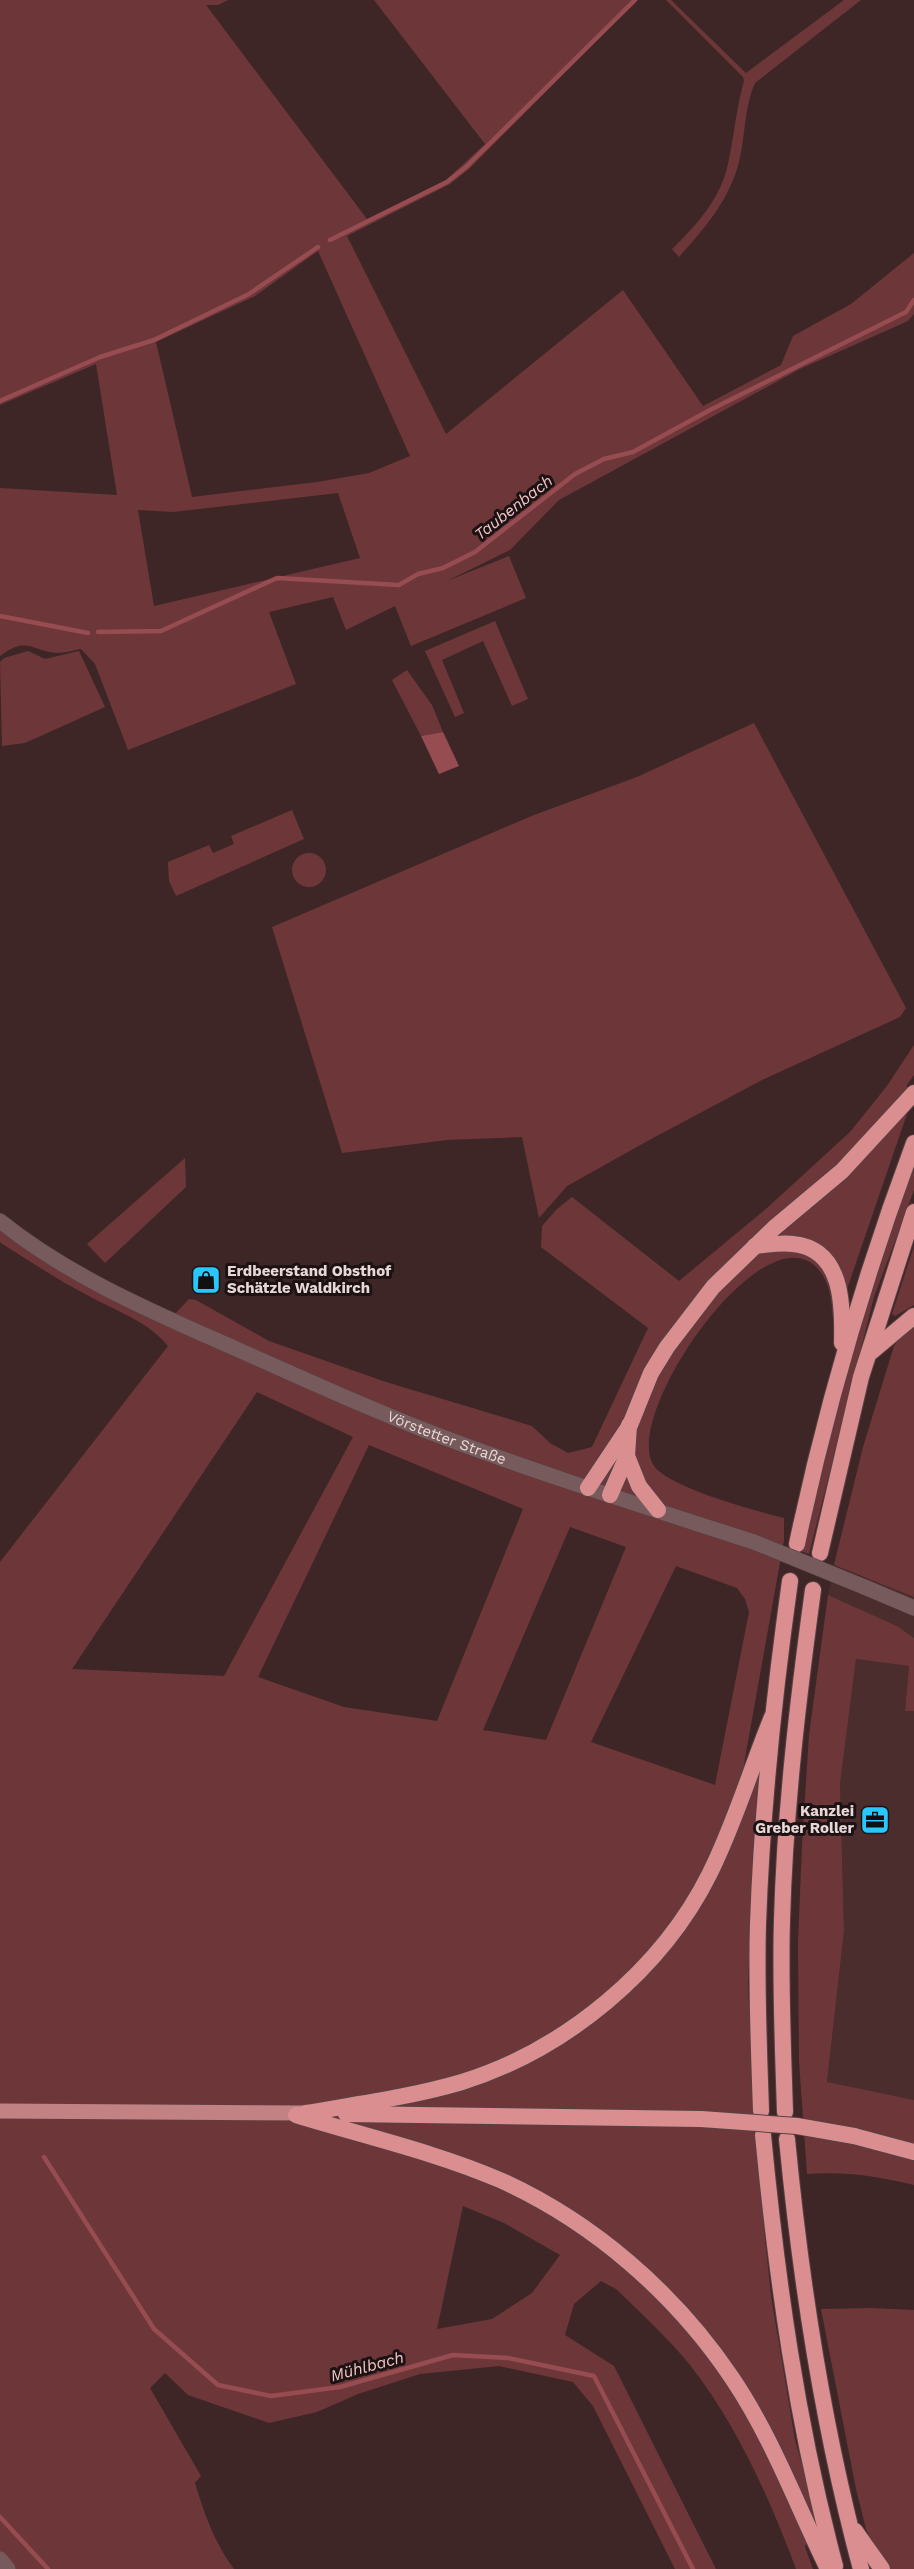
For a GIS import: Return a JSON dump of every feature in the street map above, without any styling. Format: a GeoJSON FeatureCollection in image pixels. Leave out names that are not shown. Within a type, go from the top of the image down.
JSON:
{"type":"FeatureCollection","features":[{"type":"Feature","properties":{"kind":"highway"},"geometry":{"type":"LineString","coordinates":[[588,1488],[630,1425],[651,1373],[712,1287],[755,1246],[842,1171],[914,1093]]}},
{"type":"Feature","properties":{"kind":"highway"},"geometry":{"type":"LineString","coordinates":[[797,1545],[819,1443],[841,1359],[886,1218],[914,1143]]}},
{"type":"Feature","properties":{"kind":"highway"},"geometry":{"type":"LineString","coordinates":[[820,1553],[861,1377],[871,1352],[914,1212]]}},
{"type":"Feature","properties":{"kind":"highway"},"geometry":{"type":"LineString","coordinates":[[755,1246],[793,1244],[818,1253],[830,1265],[842,1300],[841,1359]]}},
{"type":"Feature","properties":{"kind":"highway"},"geometry":{"type":"LineString","coordinates":[[871,1352],[914,1316]]}},
{"type":"Feature","properties":{"kind":"highway"},"geometry":{"type":"LineString","coordinates":[[610,1495],[627,1456],[630,1425]]}},
{"type":"Feature","properties":{"kind":"highway"},"geometry":{"type":"LineString","coordinates":[[627,1456],[639,1486],[658,1510]]}},
{"type":"Feature","properties":{"kind":"highway"},"geometry":{"type":"LineString","coordinates":[[761,2111],[758,1926],[772,1717],[790,1581]]}},
{"type":"Feature","properties":{"kind":"highway"},"geometry":{"type":"LineString","coordinates":[[785,2112],[782,1983],[784,1879],[791,1766],[813,1590]]}},
{"type":"Feature","properties":{"kind":"highway"},"geometry":{"type":"LineString","coordinates":[[297,2114],[411,2095],[463,2081],[505,2065],[537,2049],[588,2016],[663,1946],[690,1908],[710,1874],[728,1834],[772,1717]]}},
{"type":"Feature","properties":{"kind":"highway"},"geometry":{"type":"LineString","coordinates":[[297,2114],[701,2119],[785,2125],[854,2136],[914,2152]]}},
{"type":"Feature","properties":{"kind":"highway"},"geometry":{"type":"LineString","coordinates":[[297,2114],[433,2156],[500,2180],[572,2218],[645,2276],[692,2325],[733,2379],[761,2428],[828,2569]]}},
{"type":"Feature","properties":{"kind":"highway"},"geometry":{"type":"LineString","coordinates":[[763,2135],[771,2219],[794,2380],[808,2453],[836,2569]]}},
{"type":"Feature","properties":{"kind":"highway"},"geometry":{"type":"LineString","coordinates":[[787,2139],[807,2314],[824,2413],[861,2569]]}},
{"type":"Feature","properties":{"kind":"highway"},"geometry":{"type":"LineString","coordinates":[[848,2520],[882,2569]]}},
{"type":"Feature","properties":{"kind":"main road"},"geometry":{"type":"LineString","coordinates":[[0,2111],[297,2114]]}},
{"type":"Feature","properties":{"kind":"street","name":"Vörstetter Straße"},"geometry":{"type":"LineString","coordinates":[[0,1221],[65,1265],[188,1328],[409,1424],[588,1488],[754,1542],[914,1608]]}},
{"type":"Feature","properties":{"kind":"street"},"geometry":{"type":"LineString","coordinates":[[0,2559],[9,2569]]}},
{"type":"Feature","properties":{"kind":"shaded area"},"geometry":{"type":"Polygon","coordinates":[[[0,0],[228,0],[218,5],[206,5],[367,219],[446,180],[485,144],[374,0],[637,0],[469,169],[450,184],[347,236],[446,434],[623,290],[703,406],[781,365],[793,336],[851,304],[914,253],[914,314],[908,321],[800,369],[559,500],[510,550],[447,581],[509,556],[526,598],[411,646],[395,606],[346,630],[333,597],[269,612],[296,684],[128,750],[95,664],[81,649],[58,653],[24,646],[9,650],[0,656],[0,488],[117,495],[96,364],[0,405],[0,0]],[[318,251],[255,296],[156,342],[192,497],[317,482],[369,473],[410,456],[318,251]],[[338,493],[173,512],[138,510],[154,606],[360,558],[338,493]]]}},
{"type":"Feature","properties":{"kind":"shaded area"},"geometry":{"type":"Polygon","coordinates":[[[666,0],[671,0],[746,73],[844,0],[861,0],[755,83],[748,104],[740,158],[727,194],[697,237],[679,257],[672,249],[690,231],[714,200],[725,176],[744,81],[743,77],[666,0]]]}},
{"type":"Feature","properties":{"kind":"shaded area"},"geometry":{"type":"Polygon","coordinates":[[[495,621],[528,699],[512,706],[483,641],[442,660],[464,713],[455,717],[425,651],[495,621]]]}},
{"type":"Feature","properties":{"kind":"shaded area"},"geometry":{"type":"Polygon","coordinates":[[[28,651],[45,659],[79,651],[105,707],[25,743],[2,746],[0,662],[4,658],[28,651]]]}},
{"type":"Feature","properties":{"kind":"shaded area"},"geometry":{"type":"Polygon","coordinates":[[[407,670],[432,705],[443,732],[421,736],[392,680],[407,670]]]}},
{"type":"Feature","properties":{"kind":"shaded area"},"geometry":{"type":"Polygon","coordinates":[[[754,723],[906,1008],[900,1017],[762,1080],[653,1138],[567,1186],[539,1218],[522,1137],[447,1140],[342,1153],[272,927],[534,815],[637,777],[754,723]]]}},
{"type":"Feature","properties":{"kind":"shaded area"},"geometry":{"type":"Polygon","coordinates":[[[443,732],[459,766],[439,774],[421,736],[443,732]]]}},
{"type":"Feature","properties":{"kind":"shaded area"},"geometry":{"type":"Polygon","coordinates":[[[292,810],[304,839],[176,896],[169,881],[168,862],[209,845],[213,853],[234,844],[231,836],[292,810]]]}},
{"type":"Feature","properties":{"kind":"shaded area"},"geometry":{"type":"Polygon","coordinates":[[[309,853],[321,858],[326,870],[321,882],[309,887],[297,882],[292,870],[297,858],[309,853]]]}},
{"type":"Feature","properties":{"kind":"shaded area"},"geometry":{"type":"Polygon","coordinates":[[[914,1045],[914,1075],[907,1085],[909,1108],[834,1327],[830,1293],[822,1274],[799,1258],[769,1264],[737,1288],[706,1322],[678,1363],[658,1404],[649,1440],[654,1466],[663,1474],[714,1498],[784,1518],[784,1540],[744,1764],[759,1779],[753,1857],[748,1984],[755,2141],[771,2296],[795,2440],[817,2519],[805,2547],[813,2569],[796,2569],[751,2463],[707,2388],[664,2335],[616,2289],[601,2281],[574,2304],[565,2335],[614,2366],[716,2569],[675,2569],[593,2406],[573,2382],[499,2366],[420,2374],[358,2394],[317,2412],[269,2423],[188,2395],[165,2373],[150,2388],[201,2476],[195,2483],[202,2506],[216,2539],[234,2569],[0,2569],[0,1562],[168,1346],[141,1323],[66,1283],[0,1242],[0,1213],[62,1256],[175,1314],[189,1299],[196,1300],[269,1341],[386,1382],[532,1426],[550,1443],[568,1453],[592,1447],[648,1328],[541,1247],[542,1226],[572,1197],[679,1281],[767,1208],[850,1132],[887,1086],[914,1045]],[[257,1392],[72,1669],[224,1676],[353,1437],[257,1392]],[[369,1445],[258,1677],[344,1707],[437,1721],[523,1509],[369,1445]],[[570,1527],[483,1730],[546,1740],[626,1547],[570,1527]],[[676,1566],[591,1742],[715,1785],[749,1612],[745,1599],[737,1588],[676,1566]],[[463,2206],[437,2329],[492,2319],[532,2293],[560,2255],[504,2223],[463,2206]]]}},
{"type":"Feature","properties":{"kind":"shaded area"},"geometry":{"type":"Polygon","coordinates":[[[185,1158],[186,1187],[105,1263],[87,1244],[185,1158]]]}},
{"type":"Feature","properties":{"kind":"shaded area"},"geometry":{"type":"Polygon","coordinates":[[[914,1163],[914,1190],[874,1297],[809,1554],[800,1551],[818,1476],[868,1295],[914,1163]]]}},
{"type":"Feature","properties":{"kind":"shaded area"},"geometry":{"type":"Polygon","coordinates":[[[914,1246],[914,1305],[895,1316],[892,1314],[914,1246]]]}},
{"type":"Feature","properties":{"kind":"shaded area"},"geometry":{"type":"Polygon","coordinates":[[[914,1323],[914,1597],[834,1565],[863,1447],[894,1346],[907,1327],[914,1323]]]}},
{"type":"Feature","properties":{"kind":"shaded area"},"geometry":{"type":"Polygon","coordinates":[[[866,1578],[914,1597],[914,1638],[897,1626],[828,1595],[831,1582],[859,1594],[866,1578]]]}},
{"type":"Feature","properties":{"kind":"shaded area"},"geometry":{"type":"Polygon","coordinates":[[[828,1595],[897,1626],[914,1638],[914,1711],[905,1711],[909,1666],[856,1659],[840,1784],[844,1931],[827,2082],[914,2100],[914,2185],[861,2175],[807,2174],[799,2061],[798,1943],[809,1735],[828,1595]]]}},
{"type":"Feature","properties":{"kind":"shaded area"},"geometry":{"type":"Polygon","coordinates":[[[856,1659],[909,1666],[905,1710],[914,1711],[914,2100],[827,2083],[844,1931],[840,1784],[856,1659]]]}},
{"type":"Feature","properties":{"kind":"shaded area"},"geometry":{"type":"Polygon","coordinates":[[[821,2309],[914,2310],[914,2569],[872,2569],[878,2554],[866,2529],[856,2489],[821,2309]]]}},
{"type":"Feature","properties":{"kind":"waterway"},"geometry":{"type":"LineString","coordinates":[[330,240],[447,182],[466,167],[635,0]]}},
{"type":"Feature","properties":{"kind":"waterway"},"geometry":{"type":"LineString","coordinates":[[0,401],[100,357],[154,340],[249,294],[318,247]]}},
{"type":"Feature","properties":{"kind":"waterway","name":"Taubenbach"},"geometry":{"type":"LineString","coordinates":[[98,632],[161,631],[277,578],[399,585],[418,574],[443,568],[475,552],[575,474],[604,459],[633,452],[710,410],[906,312],[914,300]]}},
{"type":"Feature","properties":{"kind":"waterway","name":"Taubenbach"},"geometry":{"type":"LineString","coordinates":[[0,616],[88,633]]}},
{"type":"Feature","properties":{"kind":"waterway","name":"Mühlbach"},"geometry":{"type":"LineString","coordinates":[[44,2157],[154,2329],[218,2385],[271,2396],[340,2387],[453,2355],[508,2358],[594,2376],[693,2569]]}},
{"type":"Feature","properties":{"kind":"waterway"},"geometry":{"type":"LineString","coordinates":[[0,2517],[48,2569]]}},
{"type":"Feature","properties":{"kind":"place","name":"Erdbeerstand Obsthof Schätzle Waldkirch"},"geometry":{"type":"Point","coordinates":[206,1280]}},
{"type":"Feature","properties":{"kind":"place","name":"Kanzlei Greber Roller"},"geometry":{"type":"Point","coordinates":[875,1820]}}]}
